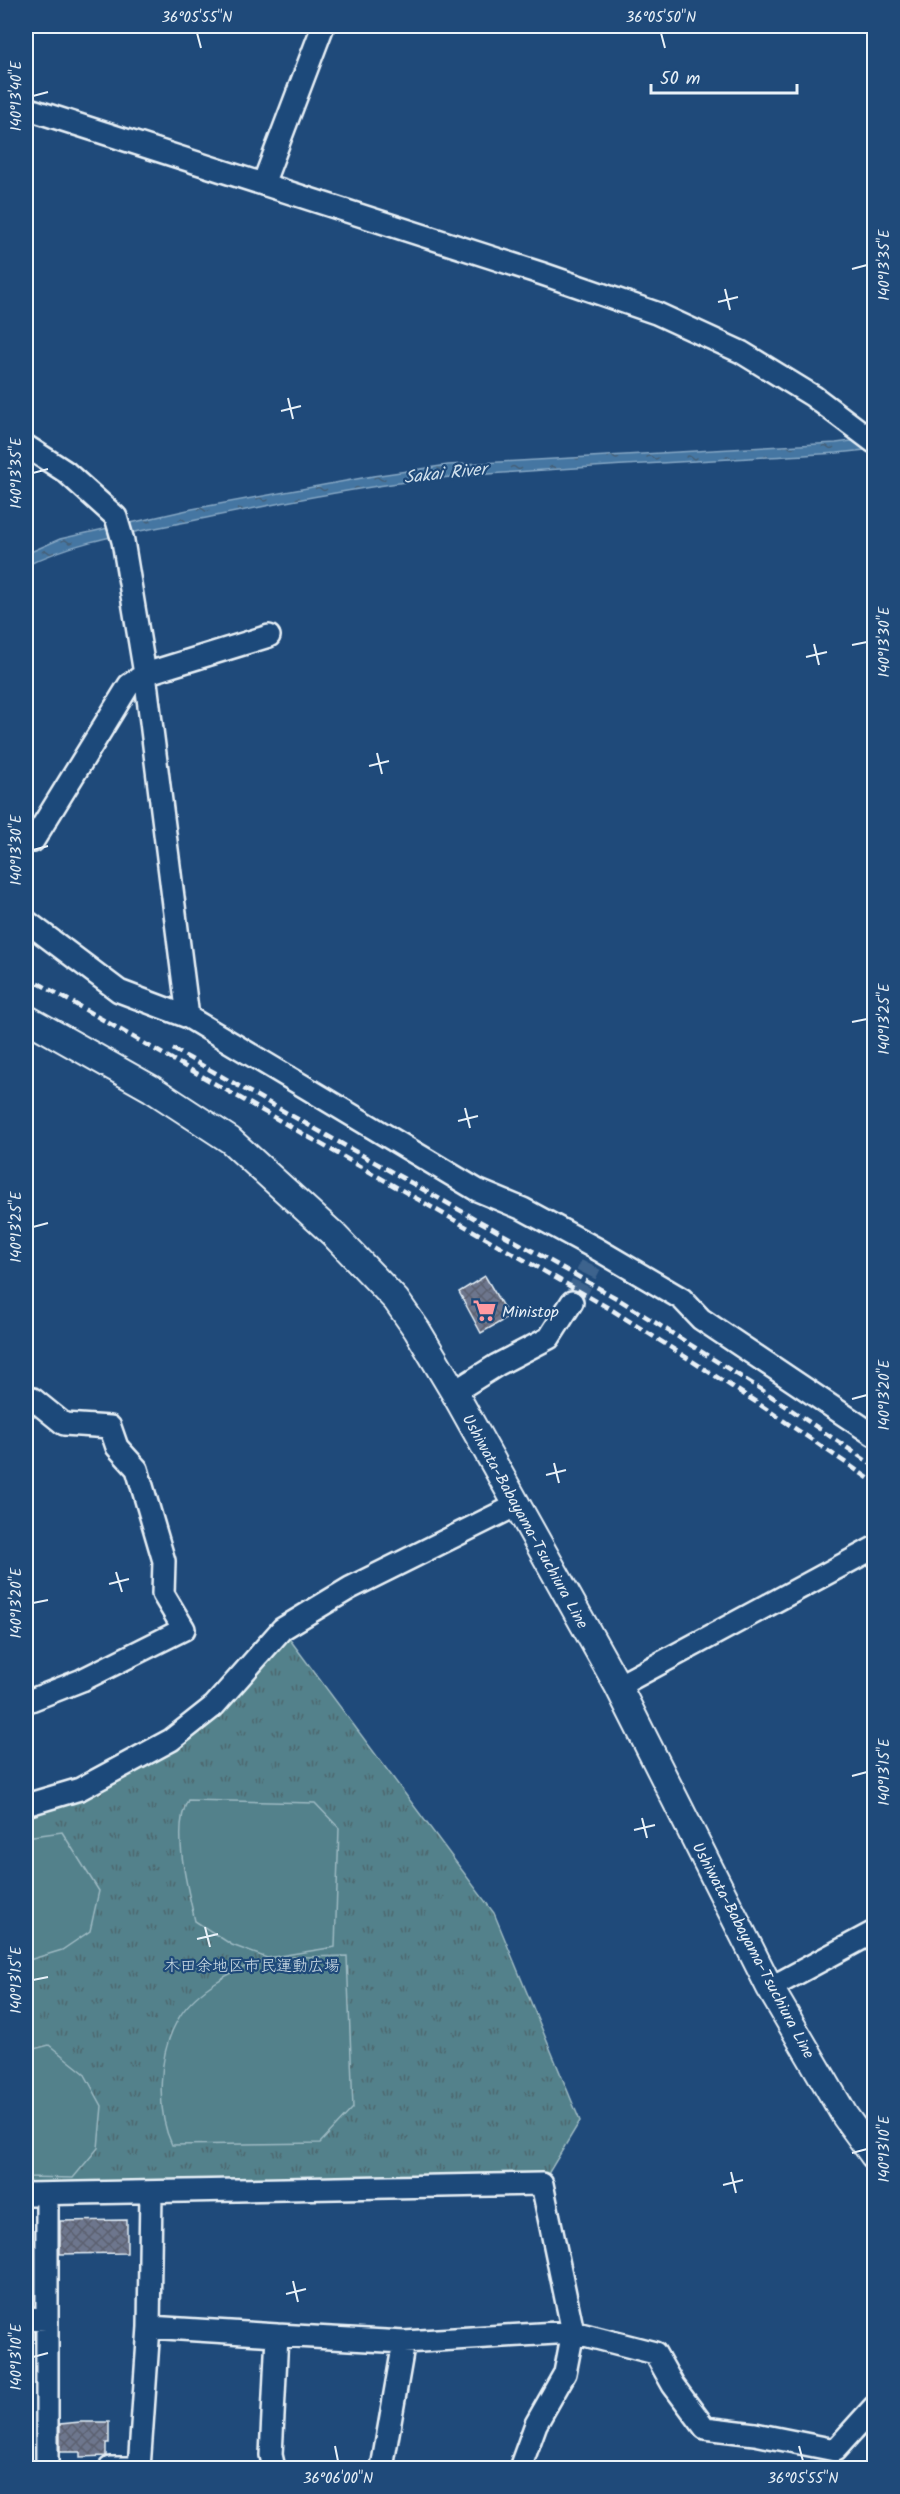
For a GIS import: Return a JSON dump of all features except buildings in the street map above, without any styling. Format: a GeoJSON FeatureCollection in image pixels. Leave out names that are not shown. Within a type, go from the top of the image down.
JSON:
{"type":"FeatureCollection","features":[{"type":"Feature","properties":{"kind":"main road","name":"Ushiwata-Babayama-Tsuchiura Line"},"geometry":{"type":"LineString","coordinates":[[26,1018],[152,1089],[230,1140],[333,1234],[388,1292],[417,1330],[618,1686],[770,1988],[845,2116],[874,2156]]}},
{"type":"Feature","properties":{"kind":"street"},"geometry":{"type":"LineString","coordinates":[[263,184],[323,26]]}},
{"type":"Feature","properties":{"kind":"street"},"geometry":{"type":"LineString","coordinates":[[26,108],[543,274],[656,313],[741,352],[813,396],[868,437]]}},
{"type":"Feature","properties":{"kind":"street"},"geometry":{"type":"LineString","coordinates":[[26,446],[66,472],[116,517],[123,541],[145,674],[188,1017]]}},
{"type":"Feature","properties":{"kind":"street"},"geometry":{"type":"LineString","coordinates":[[33,841],[129,685],[145,674],[269,636]]}},
{"type":"Feature","properties":{"kind":"street"},"geometry":{"type":"LineString","coordinates":[[26,921],[118,992],[188,1017],[477,1190],[523,1209],[594,1257],[682,1299],[701,1319],[874,1435]]}},
{"type":"Feature","properties":{"kind":"street"},"geometry":{"type":"LineString","coordinates":[[454,1392],[497,1365],[549,1338],[572,1302]]}},
{"type":"Feature","properties":{"kind":"street"},"geometry":{"type":"LineString","coordinates":[[26,1403],[33,1400],[64,1424],[110,1427],[117,1447],[136,1468],[164,1561],[163,1594],[184,1629],[82,1680],[26,1702]]}},
{"type":"Feature","properties":{"kind":"street"},"geometry":{"type":"LineString","coordinates":[[26,1805],[80,1789],[171,1740],[214,1706],[282,1629],[350,1588],[517,1505]]}},
{"type":"Feature","properties":{"kind":"street"},"geometry":{"type":"LineString","coordinates":[[618,1686],[874,1548]]}},
{"type":"Feature","properties":{"kind":"street"},"geometry":{"type":"LineString","coordinates":[[770,1988],[874,1932]]}},
{"type":"Feature","properties":{"kind":"street"},"geometry":{"type":"LineString","coordinates":[[47,2469],[36,2318],[36,2194],[542,2184],[573,2332],[565,2373],[536,2424],[520,2469]]}},
{"type":"Feature","properties":{"kind":"street"},"geometry":{"type":"LineString","coordinates":[[110,2469],[139,2468],[149,2327],[151,2192]]}},
{"type":"Feature","properties":{"kind":"street"},"geometry":{"type":"LineString","coordinates":[[149,2327],[404,2342],[573,2332],[655,2353],[673,2385],[705,2428],[755,2434],[835,2450],[874,2407]]}},
{"type":"Feature","properties":{"kind":"street"},"geometry":{"type":"LineString","coordinates":[[274,2469],[271,2455],[277,2335]]}},
{"type":"Feature","properties":{"kind":"street"},"geometry":{"type":"LineString","coordinates":[[382,2469],[404,2342]]}},
{"type":"Feature","properties":{"kind":"green space","name":"木田余地区市民運動広場"},"geometry":{"type":"Polygon","coordinates":[[[282,1629],[494,1913],[580,2121],[542,2184],[26,2194],[26,1805],[171,1740],[282,1629]]]}},
{"type":"Feature","properties":{"kind":"green space"},"geometry":{"type":"Polygon","coordinates":[[[188,1800],[315,1803],[339,1828],[335,1947],[267,1958],[232,1945],[195,1921],[185,1877],[181,1843],[183,1812],[188,1800]]]}},
{"type":"Feature","properties":{"kind":"green space"},"geometry":{"type":"Polygon","coordinates":[[[62,1832],[99,1891],[90,1931],[62,1950],[26,1961],[26,1837],[62,1832]]]}},
{"type":"Feature","properties":{"kind":"green space"},"geometry":{"type":"Polygon","coordinates":[[[347,1956],[353,2108],[320,2143],[172,2145],[163,2116],[161,2083],[163,2066],[166,2050],[177,2021],[192,2001],[225,1977],[260,1962],[292,1957],[347,1956]]]}},
{"type":"Feature","properties":{"kind":"green space"},"geometry":{"type":"Polygon","coordinates":[[[49,2045],[84,2073],[102,2106],[98,2148],[73,2178],[26,2177],[26,2051],[49,2045]]]}},
{"type":"Feature","properties":{"kind":"water","name":"Sakai River"},"geometry":{"type":"Polygon","coordinates":[[[874,438],[874,449],[837,453],[547,470],[451,477],[387,485],[291,501],[109,537],[66,549],[26,566],[26,554],[60,539],[192,509],[373,476],[448,465],[836,443],[874,438]]]}},
{"type":"Feature","properties":{"kind":"tunnel"},"geometry":{"type":"LineString","coordinates":[[572,1302],[591,1265]]}},
{"type":"Feature","properties":{"kind":"railway"},"geometry":{"type":"LineString","coordinates":[[26,976],[612,1310],[756,1402],[874,1482]]}},
{"type":"Feature","properties":{"kind":"railway"},"geometry":{"type":"LineString","coordinates":[[173,1049],[618,1299],[762,1390],[874,1466]]}},
{"type":"Feature","properties":{"kind":"place","name":"Ministop"},"geometry":{"type":"Point","coordinates":[484,1311]}}]}
